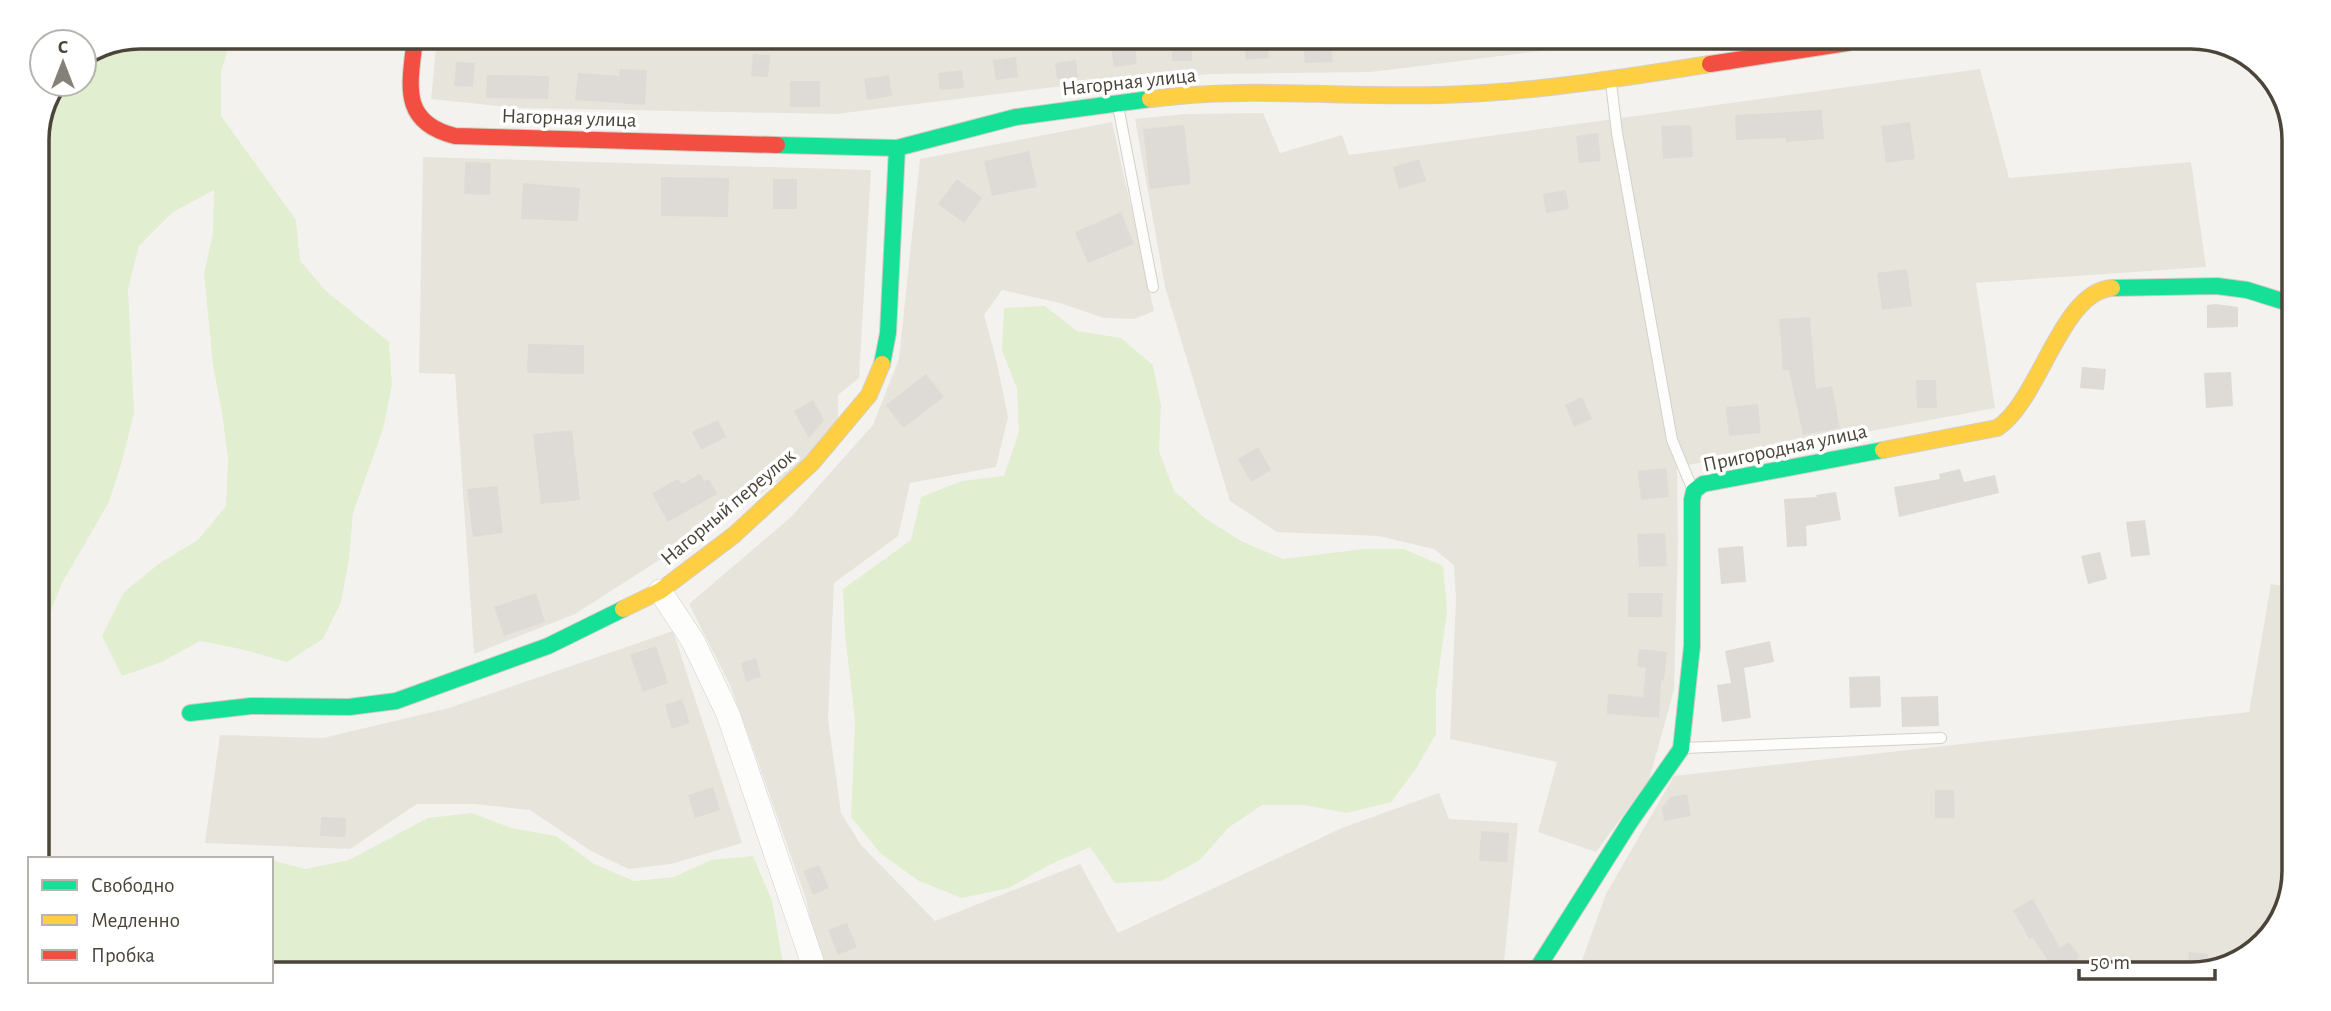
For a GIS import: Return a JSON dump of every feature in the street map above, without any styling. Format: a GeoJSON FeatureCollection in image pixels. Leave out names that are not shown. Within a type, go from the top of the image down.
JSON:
{"type":"FeatureCollection","features":[{"type":"Feature","properties":{"kind":"street","name":"Нагорная улица"},"geometry":{"type":"LineString","coordinates":[[414,49],[412,89],[420,119],[435,130],[455,136],[897,148],[1016,117],[1118,103],[1241,93],[1346,96],[1466,94],[1610,80],[1809,49]]}},
{"type":"Feature","properties":{"kind":"street","name":"Нагорный переулок"},"geometry":{"type":"LineString","coordinates":[[190,713],[260,705],[346,709],[386,704],[548,646],[660,591],[734,535],[812,463],[869,394],[883,360],[888,333],[897,148]]}},
{"type":"Feature","properties":{"kind":"street","name":"Пригородная улица"},"geometry":{"type":"LineString","coordinates":[[1541,962],[1630,821],[1681,748],[1692,646],[1694,491],[1703,484],[1997,428],[2007,423],[2018,411],[2045,358],[2081,307],[2093,294],[2107,288],[2217,286],[2247,290],[2282,301]]}},
{"type":"Feature","properties":{"kind":"street"},"geometry":{"type":"LineString","coordinates":[[660,591],[693,641],[728,714],[812,962]]}},
{"type":"Feature","properties":{"kind":"lane"},"geometry":{"type":"LineString","coordinates":[[1610,80],[1669,428],[1694,491]]}},
{"type":"Feature","properties":{"kind":"lane"},"geometry":{"type":"LineString","coordinates":[[1118,103],[1153,287]]}},
{"type":"Feature","properties":{"kind":"lane"},"geometry":{"type":"LineString","coordinates":[[1681,748],[1941,738]]}},
{"type":"Feature","properties":{"kind":"shaded area"},"geometry":{"type":"Polygon","coordinates":[[[436,49],[1557,49],[1371,72],[1212,74],[1054,87],[836,114],[518,108],[431,99],[436,49]]]}},
{"type":"Feature","properties":{"kind":"shaded area"},"geometry":{"type":"Polygon","coordinates":[[[1980,69],[2009,178],[2191,162],[2206,267],[1976,283],[1995,408],[1677,467],[1674,690],[1649,780],[1596,852],[1538,832],[1557,762],[1450,739],[1456,599],[1454,565],[1434,549],[1378,536],[1277,532],[1230,501],[1165,287],[1135,119],[1185,114],[1263,113],[1280,153],[1342,135],[1349,155],[1980,69]]]}},
{"type":"Feature","properties":{"kind":"shaded area"},"geometry":{"type":"Polygon","coordinates":[[[1112,122],[1154,311],[1134,319],[1104,318],[1060,303],[1002,290],[984,315],[1008,417],[996,467],[910,483],[898,536],[834,583],[828,719],[841,813],[861,845],[935,921],[1080,864],[1118,933],[1342,828],[1439,793],[1449,819],[1518,823],[1504,962],[820,962],[806,899],[730,685],[689,604],[791,517],[873,425],[899,359],[920,159],[1112,122]]]}},
{"type":"Feature","properties":{"kind":"shaded area"},"geometry":{"type":"Polygon","coordinates":[[[423,157],[871,170],[859,378],[838,395],[838,425],[807,461],[725,518],[575,614],[474,654],[455,374],[419,373],[423,157]]]}},
{"type":"Feature","properties":{"kind":"shaded area"},"geometry":{"type":"Polygon","coordinates":[[[2271,584],[2282,586],[2280,889],[2275,906],[2259,931],[2241,947],[2226,955],[2191,962],[1581,962],[1606,894],[1674,776],[2249,712],[2271,584]]]}},
{"type":"Feature","properties":{"kind":"shaded area"},"geometry":{"type":"Polygon","coordinates":[[[673,631],[742,843],[671,864],[629,869],[591,851],[530,810],[474,804],[417,804],[350,849],[205,843],[220,735],[323,738],[449,708],[673,631]]]}},
{"type":"Feature","properties":{"kind":"green space"},"geometry":{"type":"Polygon","coordinates":[[[140,49],[228,49],[221,71],[221,116],[296,220],[300,261],[326,291],[389,342],[392,385],[383,429],[353,513],[349,559],[341,602],[323,639],[287,662],[200,641],[162,662],[122,676],[102,636],[124,592],[160,563],[198,540],[226,506],[228,459],[213,365],[204,274],[213,233],[214,190],[173,212],[139,246],[128,289],[134,413],[109,502],[62,583],[49,615],[49,134],[58,100],[98,98],[98,60],[105,56],[140,49]]]}},
{"type":"Feature","properties":{"kind":"green space"},"geometry":{"type":"Polygon","coordinates":[[[1045,306],[1077,331],[1121,338],[1153,365],[1161,406],[1159,451],[1174,491],[1206,519],[1243,542],[1283,559],[1364,549],[1404,549],[1443,566],[1447,610],[1436,692],[1436,734],[1415,770],[1391,802],[1347,813],[1304,805],[1262,805],[1228,828],[1200,860],[1161,881],[1115,883],[1090,847],[1047,866],[1009,888],[962,898],[919,881],[881,854],[851,817],[855,721],[843,589],[911,540],[921,497],[962,481],[1004,476],[1019,432],[1017,389],[1002,350],[1004,308],[1045,306]]]}},
{"type":"Feature","properties":{"kind":"green space"},"geometry":{"type":"Polygon","coordinates":[[[472,813],[511,828],[556,836],[594,864],[634,881],[674,877],[711,860],[753,856],[772,901],[783,962],[273,962],[273,861],[305,869],[349,860],[428,818],[472,813]]]}},
{"type":"Feature","properties":{"kind":"building"},"geometry":{"type":"Polygon","coordinates":[[[1111,49],[1135,49],[1137,64],[1114,67],[1111,49]]]}},
{"type":"Feature","properties":{"kind":"building"},"geometry":{"type":"Polygon","coordinates":[[[1172,49],[1192,49],[1192,61],[1172,61],[1172,49]]]}},
{"type":"Feature","properties":{"kind":"building"},"geometry":{"type":"Polygon","coordinates":[[[1245,49],[1268,49],[1269,58],[1246,60],[1245,49]]]}},
{"type":"Feature","properties":{"kind":"building"},"geometry":{"type":"Polygon","coordinates":[[[1304,49],[1332,49],[1333,62],[1305,63],[1304,49]]]}},
{"type":"Feature","properties":{"kind":"building"},"geometry":{"type":"Polygon","coordinates":[[[753,54],[770,55],[768,77],[751,76],[753,54]]]}},
{"type":"Feature","properties":{"kind":"building"},"geometry":{"type":"Polygon","coordinates":[[[1016,57],[1018,77],[996,80],[993,60],[1016,57]]]}},
{"type":"Feature","properties":{"kind":"building"},"geometry":{"type":"Polygon","coordinates":[[[1076,60],[1078,77],[1057,79],[1055,63],[1076,60]]]}},
{"type":"Feature","properties":{"kind":"building"},"geometry":{"type":"Polygon","coordinates":[[[456,62],[475,63],[473,87],[454,86],[456,62]]]}},
{"type":"Feature","properties":{"kind":"building"},"geometry":{"type":"Polygon","coordinates":[[[620,69],[647,70],[645,105],[575,100],[578,73],[619,76],[620,69]]]}},
{"type":"Feature","properties":{"kind":"building"},"geometry":{"type":"Polygon","coordinates":[[[962,70],[964,88],[940,90],[938,73],[962,70]]]}},
{"type":"Feature","properties":{"kind":"building"},"geometry":{"type":"Polygon","coordinates":[[[487,75],[549,76],[548,99],[486,98],[487,75]]]}},
{"type":"Feature","properties":{"kind":"building"},"geometry":{"type":"Polygon","coordinates":[[[889,75],[892,96],[867,100],[864,79],[889,75]]]}},
{"type":"Feature","properties":{"kind":"building"},"geometry":{"type":"Polygon","coordinates":[[[790,81],[820,81],[820,107],[790,107],[790,81]]]}},
{"type":"Feature","properties":{"kind":"building"},"geometry":{"type":"Polygon","coordinates":[[[1822,110],[1824,139],[1786,142],[1786,138],[1736,140],[1735,115],[1822,110]]]}},
{"type":"Feature","properties":{"kind":"building"},"geometry":{"type":"Polygon","coordinates":[[[1910,122],[1915,159],[1886,163],[1881,126],[1910,122]]]}},
{"type":"Feature","properties":{"kind":"building"},"geometry":{"type":"Polygon","coordinates":[[[1184,125],[1191,184],[1150,189],[1143,129],[1184,125]]]}},
{"type":"Feature","properties":{"kind":"building"},"geometry":{"type":"Polygon","coordinates":[[[1691,125],[1693,157],[1663,159],[1661,126],[1691,125]]]}},
{"type":"Feature","properties":{"kind":"building"},"geometry":{"type":"Polygon","coordinates":[[[1598,133],[1601,161],[1579,163],[1576,136],[1598,133]]]}},
{"type":"Feature","properties":{"kind":"building"},"geometry":{"type":"Polygon","coordinates":[[[1029,151],[1037,187],[992,196],[984,161],[1029,151]]]}},
{"type":"Feature","properties":{"kind":"building"},"geometry":{"type":"Polygon","coordinates":[[[1419,159],[1426,181],[1399,189],[1393,167],[1419,159]]]}},
{"type":"Feature","properties":{"kind":"building"},"geometry":{"type":"Polygon","coordinates":[[[465,162],[491,163],[490,195],[464,194],[465,162]]]}},
{"type":"Feature","properties":{"kind":"building"},"geometry":{"type":"Polygon","coordinates":[[[661,177],[729,178],[728,217],[661,216],[661,177]]]}},
{"type":"Feature","properties":{"kind":"building"},"geometry":{"type":"Polygon","coordinates":[[[773,179],[797,179],[797,209],[773,209],[773,179]]]}},
{"type":"Feature","properties":{"kind":"building"},"geometry":{"type":"Polygon","coordinates":[[[957,179],[982,198],[964,223],[938,204],[957,179]]]}},
{"type":"Feature","properties":{"kind":"building"},"geometry":{"type":"Polygon","coordinates":[[[523,183],[580,188],[578,221],[521,219],[523,183]]]}},
{"type":"Feature","properties":{"kind":"building"},"geometry":{"type":"Polygon","coordinates":[[[1566,190],[1569,209],[1546,213],[1543,194],[1566,190]]]}},
{"type":"Feature","properties":{"kind":"building"},"geometry":{"type":"Polygon","coordinates":[[[1121,212],[1134,244],[1088,263],[1075,232],[1121,212]]]}},
{"type":"Feature","properties":{"kind":"building"},"geometry":{"type":"Polygon","coordinates":[[[1907,269],[1912,306],[1882,310],[1877,273],[1907,269]]]}},
{"type":"Feature","properties":{"kind":"building"},"geometry":{"type":"Polygon","coordinates":[[[2207,305],[2238,307],[2238,327],[2207,328],[2207,305]]]}},
{"type":"Feature","properties":{"kind":"building"},"geometry":{"type":"Polygon","coordinates":[[[1810,317],[1816,389],[1832,386],[1840,428],[1803,435],[1789,370],[1783,370],[1779,319],[1810,317]]]}},
{"type":"Feature","properties":{"kind":"building"},"geometry":{"type":"Polygon","coordinates":[[[528,344],[584,345],[584,374],[527,373],[528,344]]]}},
{"type":"Feature","properties":{"kind":"building"},"geometry":{"type":"Polygon","coordinates":[[[2082,367],[2106,369],[2104,390],[2080,388],[2082,367]]]}},
{"type":"Feature","properties":{"kind":"building"},"geometry":{"type":"Polygon","coordinates":[[[2231,372],[2233,406],[2206,408],[2204,373],[2231,372]]]}},
{"type":"Feature","properties":{"kind":"building"},"geometry":{"type":"Polygon","coordinates":[[[926,374],[944,397],[903,428],[886,405],[926,374]]]}},
{"type":"Feature","properties":{"kind":"building"},"geometry":{"type":"Polygon","coordinates":[[[1916,380],[1936,380],[1937,408],[1917,408],[1916,380]]]}},
{"type":"Feature","properties":{"kind":"building"},"geometry":{"type":"Polygon","coordinates":[[[1582,397],[1592,419],[1574,427],[1565,405],[1582,397]]]}},
{"type":"Feature","properties":{"kind":"building"},"geometry":{"type":"Polygon","coordinates":[[[813,400],[824,420],[809,438],[794,411],[813,400]]]}},
{"type":"Feature","properties":{"kind":"building"},"geometry":{"type":"Polygon","coordinates":[[[1758,404],[1761,433],[1729,436],[1726,407],[1758,404]]]}},
{"type":"Feature","properties":{"kind":"building"},"geometry":{"type":"Polygon","coordinates":[[[718,420],[726,437],[701,450],[692,432],[718,420]]]}},
{"type":"Feature","properties":{"kind":"building"},"geometry":{"type":"Polygon","coordinates":[[[572,430],[580,500],[541,504],[533,434],[572,430]]]}},
{"type":"Feature","properties":{"kind":"building"},"geometry":{"type":"Polygon","coordinates":[[[1258,447],[1271,470],[1251,482],[1238,459],[1258,447]]]}},
{"type":"Feature","properties":{"kind":"building"},"geometry":{"type":"Polygon","coordinates":[[[1666,468],[1669,497],[1641,500],[1638,471],[1666,468]]]}},
{"type":"Feature","properties":{"kind":"building"},"geometry":{"type":"Polygon","coordinates":[[[1960,469],[1964,482],[1995,475],[1999,493],[1899,517],[1894,487],[1940,479],[1939,474],[1960,469]]]}},
{"type":"Feature","properties":{"kind":"building"},"geometry":{"type":"Polygon","coordinates":[[[700,474],[704,481],[709,479],[717,494],[668,522],[652,493],[678,479],[682,484],[700,474]]]}},
{"type":"Feature","properties":{"kind":"building"},"geometry":{"type":"Polygon","coordinates":[[[497,486],[503,533],[473,537],[467,489],[497,486]]]}},
{"type":"Feature","properties":{"kind":"building"},"geometry":{"type":"Polygon","coordinates":[[[1836,492],[1841,520],[1806,526],[1807,546],[1787,547],[1784,499],[1817,497],[1816,495],[1836,492]]]}},
{"type":"Feature","properties":{"kind":"building"},"geometry":{"type":"Polygon","coordinates":[[[2145,520],[2150,555],[2131,557],[2126,522],[2145,520]]]}},
{"type":"Feature","properties":{"kind":"building"},"geometry":{"type":"Polygon","coordinates":[[[1665,533],[1667,566],[1639,567],[1637,534],[1665,533]]]}},
{"type":"Feature","properties":{"kind":"building"},"geometry":{"type":"Polygon","coordinates":[[[1743,546],[1746,582],[1721,584],[1718,548],[1743,546]]]}},
{"type":"Feature","properties":{"kind":"building"},"geometry":{"type":"Polygon","coordinates":[[[2100,552],[2107,579],[2088,584],[2081,556],[2100,552]]]}},
{"type":"Feature","properties":{"kind":"building"},"geometry":{"type":"Polygon","coordinates":[[[536,593],[545,622],[504,636],[494,607],[536,593]]]}},
{"type":"Feature","properties":{"kind":"building"},"geometry":{"type":"Polygon","coordinates":[[[1628,593],[1663,593],[1662,617],[1628,617],[1628,593]]]}},
{"type":"Feature","properties":{"kind":"building"},"geometry":{"type":"Polygon","coordinates":[[[1770,641],[1774,662],[1744,668],[1751,718],[1722,722],[1717,685],[1731,683],[1725,651],[1770,641]]]}},
{"type":"Feature","properties":{"kind":"building"},"geometry":{"type":"Polygon","coordinates":[[[656,646],[668,683],[643,692],[630,655],[656,646]]]}},
{"type":"Feature","properties":{"kind":"building"},"geometry":{"type":"Polygon","coordinates":[[[1639,649],[1667,652],[1664,681],[1661,680],[1659,718],[1607,714],[1608,694],[1643,697],[1646,668],[1637,667],[1639,649]]]}},
{"type":"Feature","properties":{"kind":"building"},"geometry":{"type":"Polygon","coordinates":[[[756,658],[761,677],[746,682],[741,663],[756,658]]]}},
{"type":"Feature","properties":{"kind":"building"},"geometry":{"type":"Polygon","coordinates":[[[1880,676],[1881,707],[1850,708],[1849,677],[1880,676]]]}},
{"type":"Feature","properties":{"kind":"building"},"geometry":{"type":"Polygon","coordinates":[[[1938,696],[1939,726],[1902,727],[1901,697],[1938,696]]]}},
{"type":"Feature","properties":{"kind":"building"},"geometry":{"type":"Polygon","coordinates":[[[682,699],[690,723],[672,729],[665,705],[682,699]]]}},
{"type":"Feature","properties":{"kind":"building"},"geometry":{"type":"Polygon","coordinates":[[[713,787],[720,810],[695,818],[688,795],[713,787]]]}},
{"type":"Feature","properties":{"kind":"building"},"geometry":{"type":"Polygon","coordinates":[[[1935,790],[1954,790],[1955,818],[1935,818],[1935,790]]]}},
{"type":"Feature","properties":{"kind":"building"},"geometry":{"type":"Polygon","coordinates":[[[1687,794],[1691,816],[1664,821],[1662,808],[1670,797],[1687,794]]]}},
{"type":"Feature","properties":{"kind":"building"},"geometry":{"type":"Polygon","coordinates":[[[321,817],[346,818],[345,837],[320,836],[321,817]]]}},
{"type":"Feature","properties":{"kind":"building"},"geometry":{"type":"Polygon","coordinates":[[[1481,831],[1509,833],[1507,862],[1479,861],[1481,831]]]}},
{"type":"Feature","properties":{"kind":"building"},"geometry":{"type":"Polygon","coordinates":[[[819,865],[829,888],[813,895],[803,871],[819,865]]]}},
{"type":"Feature","properties":{"kind":"building"},"geometry":{"type":"Polygon","coordinates":[[[2033,899],[2060,948],[2069,942],[2080,957],[2073,962],[2049,962],[2032,937],[2029,939],[2013,910],[2033,899]]]}},
{"type":"Feature","properties":{"kind":"building"},"geometry":{"type":"Polygon","coordinates":[[[847,923],[857,947],[838,955],[828,930],[847,923]]]}},
{"type":"Feature","properties":{"kind":"building"},"geometry":{"type":"Polygon","coordinates":[[[2189,952],[2208,954],[2207,960],[2188,962],[2189,952]]]}},
{"type":"Feature","properties":{"kind":"traffic: fast"},"geometry":{"type":"LineString","coordinates":[[777,145],[897,148],[1016,117],[1150,99]]}},
{"type":"Feature","properties":{"kind":"traffic: fast"},"geometry":{"type":"LineString","coordinates":[[882,364],[888,333],[897,148]]}},
{"type":"Feature","properties":{"kind":"traffic: fast"},"geometry":{"type":"LineString","coordinates":[[2112,288],[2217,286],[2247,290],[2282,301]]}},
{"type":"Feature","properties":{"kind":"traffic: fast"},"geometry":{"type":"LineString","coordinates":[[1541,962],[1630,822],[1681,749],[1692,646],[1694,491],[1703,484],[1883,450]]}},
{"type":"Feature","properties":{"kind":"traffic: fast"},"geometry":{"type":"LineString","coordinates":[[190,713],[251,706],[349,707],[396,701],[548,646],[623,609]]}},
{"type":"Feature","properties":{"kind":"traffic: slow"},"geometry":{"type":"LineString","coordinates":[[1150,99],[1229,93],[1466,94],[1557,86],[1710,64]]}},
{"type":"Feature","properties":{"kind":"traffic: slow"},"geometry":{"type":"LineString","coordinates":[[1883,450],[1997,428],[2012,415],[2026,396],[2078,307],[2094,294],[2112,288]]}},
{"type":"Feature","properties":{"kind":"traffic: slow"},"geometry":{"type":"LineString","coordinates":[[623,609],[660,591],[734,535],[812,463],[869,395],[882,364]]}},
{"type":"Feature","properties":{"kind":"traffic: jam"},"geometry":{"type":"LineString","coordinates":[[414,49],[411,86],[416,111],[437,130],[455,136],[777,145]]}},
{"type":"Feature","properties":{"kind":"traffic: jam"},"geometry":{"type":"LineString","coordinates":[[1710,64],[1808,49]]}}]}
